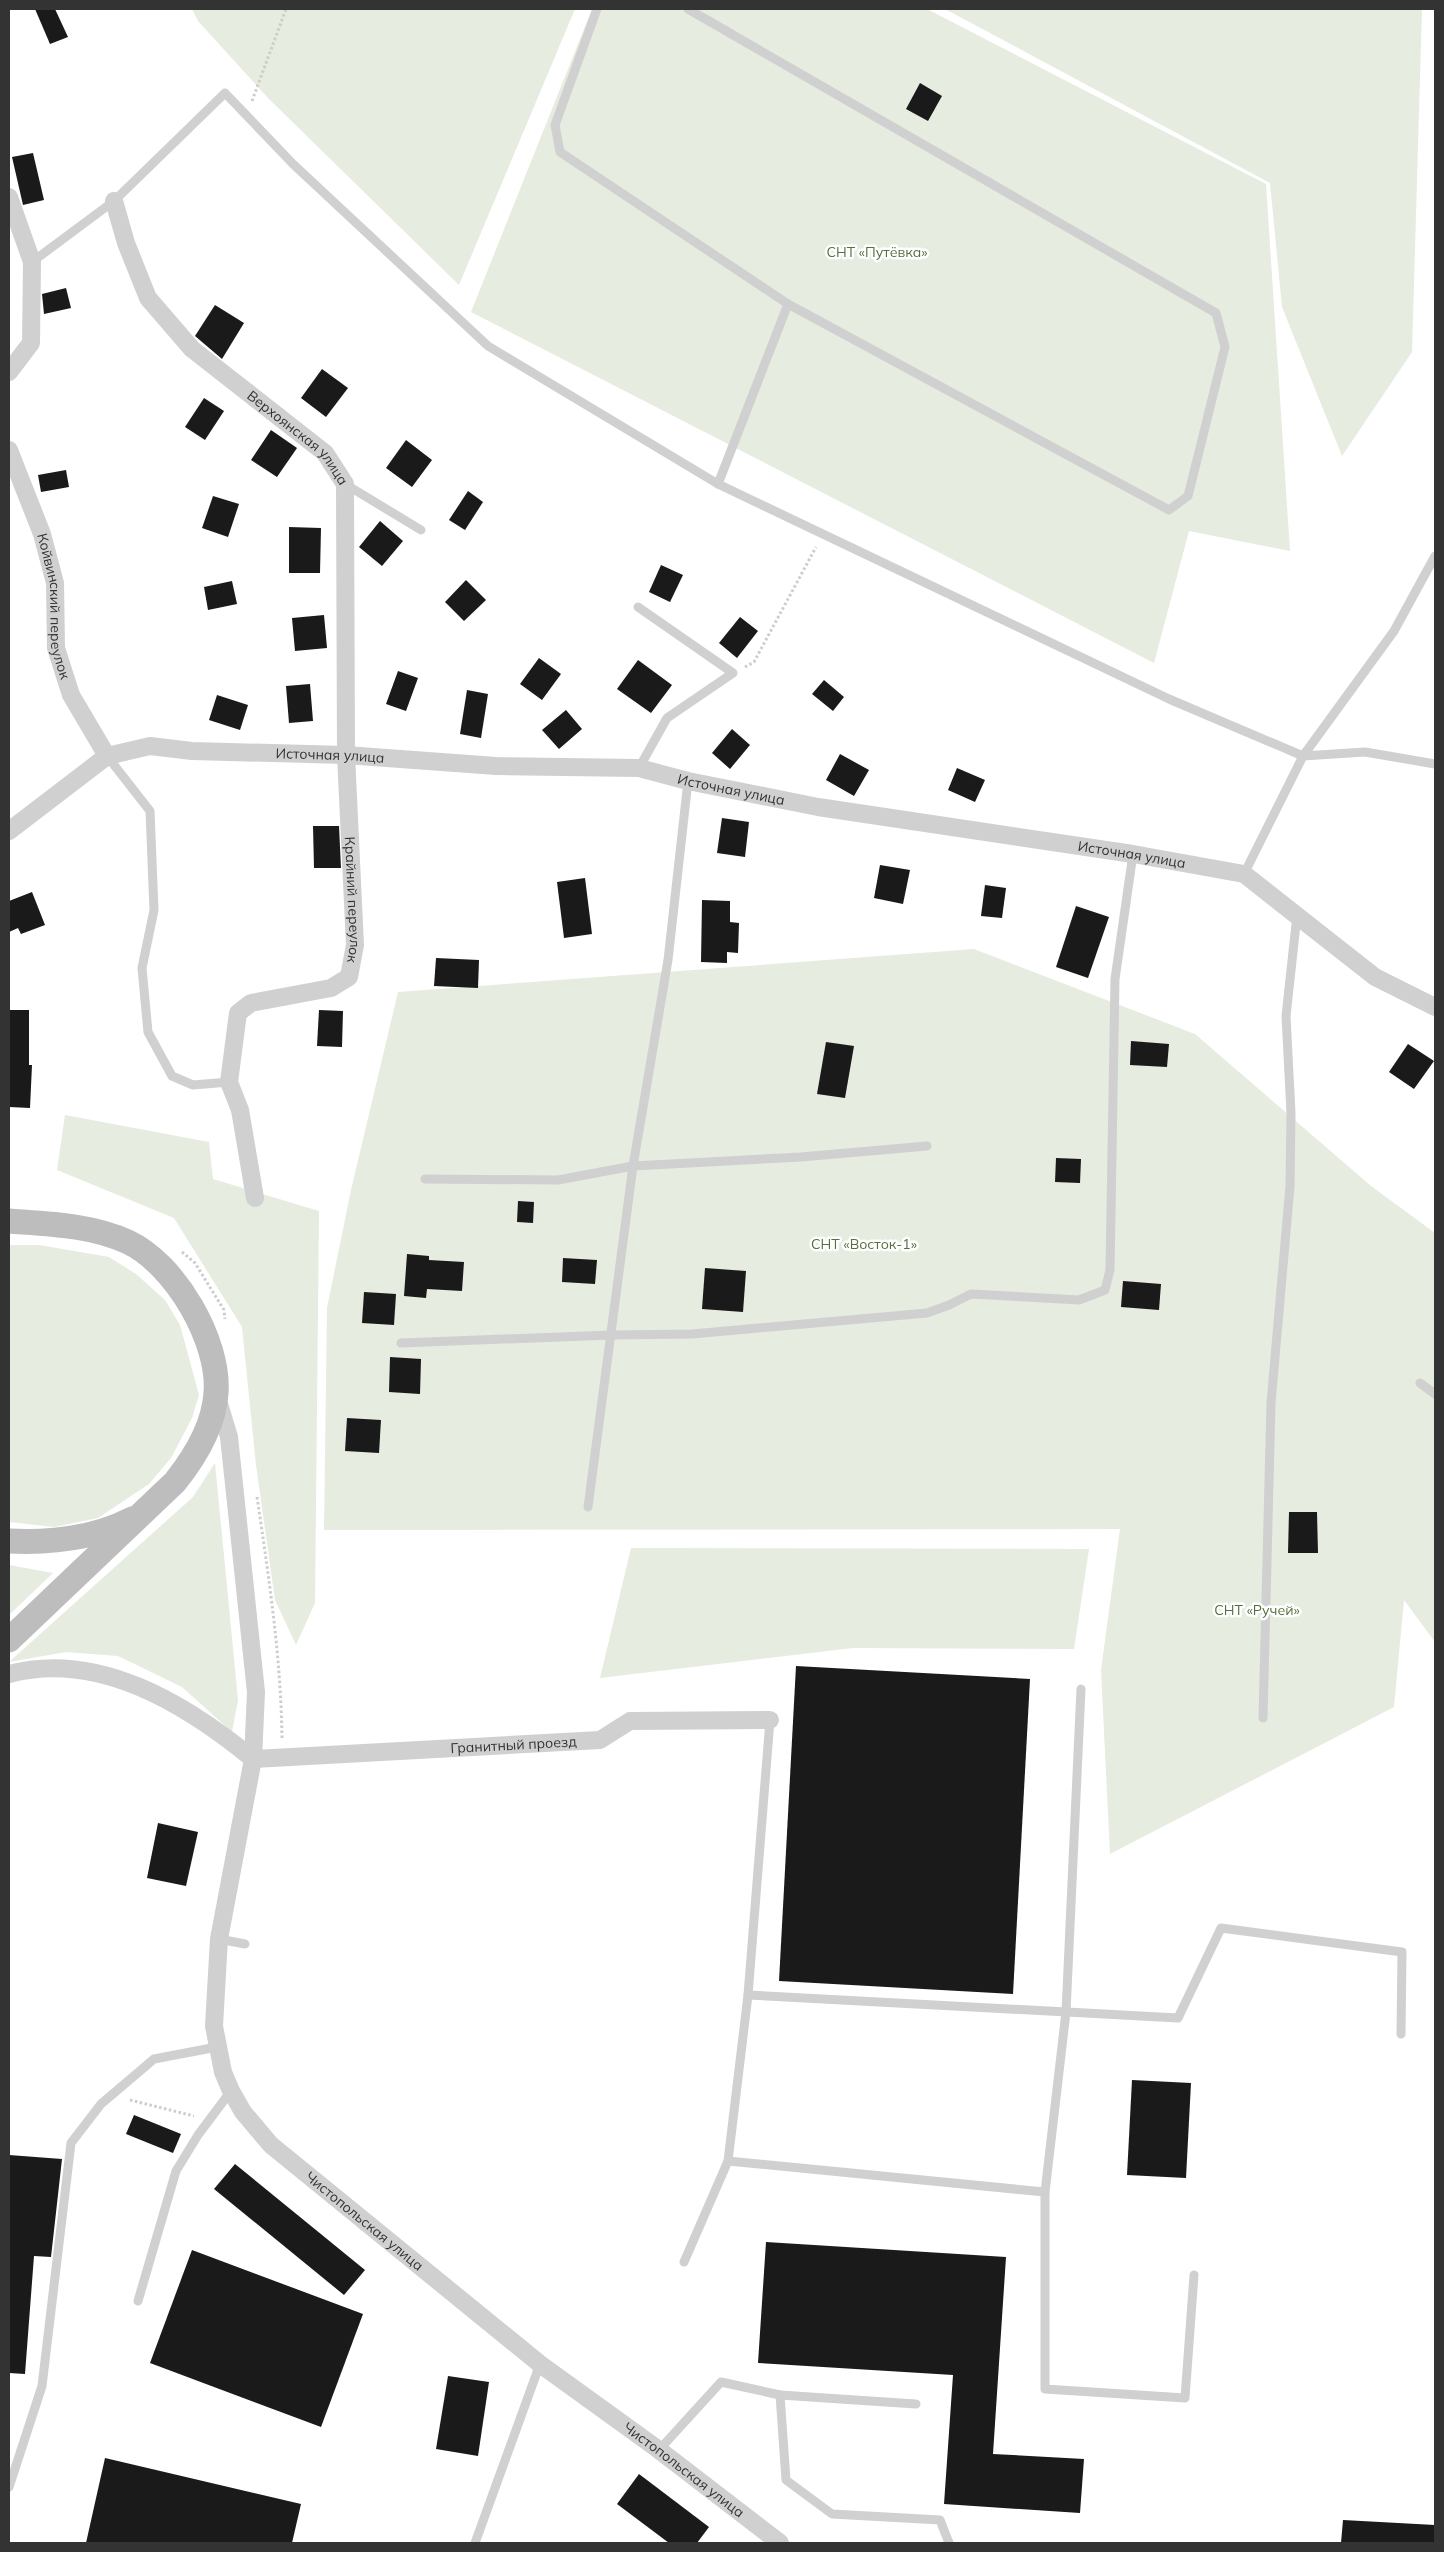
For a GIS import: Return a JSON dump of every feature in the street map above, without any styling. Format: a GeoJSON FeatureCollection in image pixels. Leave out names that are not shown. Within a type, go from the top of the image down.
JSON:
{"type":"FeatureCollection","features":[{"type":"Feature","properties":{"kind":"main road"},"geometry":{"type":"LineString","coordinates":[[9,1220],[67,1225],[102,1232],[130,1242],[155,1260],[176,1284],[191,1306],[202,1329],[215,1373],[216,1393],[209,1423],[191,1462],[147,1510],[9,1640]]}},
{"type":"Feature","properties":{"kind":"main road"},"geometry":{"type":"LineString","coordinates":[[9,1541],[48,1541],[90,1534],[113,1527],[147,1510]]}},
{"type":"Feature","properties":{"kind":"street"},"geometry":{"type":"LineString","coordinates":[[9,197],[32,262],[31,343],[9,372]]}},
{"type":"Feature","properties":{"kind":"street","name":"Верхоянская улица"},"geometry":{"type":"LineString","coordinates":[[114,201],[126,243],[148,298],[192,349],[326,453],[345,484],[346,755]]}},
{"type":"Feature","properties":{"kind":"street","name":"Койвинский переулок"},"geometry":{"type":"LineString","coordinates":[[9,450],[42,534],[55,583],[56,648],[58,656],[71,695],[107,756]]}},
{"type":"Feature","properties":{"kind":"street","name":"Источная улица"},"geometry":{"type":"LineString","coordinates":[[9,831],[90,767],[107,756],[150,746],[192,751],[346,755],[496,766],[639,768],[688,781],[818,807],[1134,854],[1244,874],[1375,977],[1435,1007]]}},
{"type":"Feature","properties":{"kind":"street","name":"Крайний переулок"},"geometry":{"type":"LineString","coordinates":[[255,1198],[240,1110],[229,1082],[238,1013],[251,1003],[331,988],[349,977],[355,945],[346,755]]}},
{"type":"Feature","properties":{"kind":"street","name":"Чистопольская улица"},"geometry":{"type":"LineString","coordinates":[[216,1393],[229,1437],[256,1692],[253,1759],[220,1939],[214,2002],[217,2047],[223,2072],[231,2091],[244,2112],[271,2145],[540,2364],[658,2450],[780,2543]]}},
{"type":"Feature","properties":{"kind":"street"},"geometry":{"type":"LineString","coordinates":[[9,1674],[47,1667],[81,1669],[115,1678],[144,1689],[179,1708],[229,1740],[253,1759]]}},
{"type":"Feature","properties":{"kind":"street","name":"Гранитный проезд"},"geometry":{"type":"LineString","coordinates":[[253,1759],[600,1740],[630,1721],[770,1720]]}},
{"type":"Feature","properties":{"kind":"lane"},"geometry":{"type":"LineString","coordinates":[[597,9],[555,125],[560,152],[788,304],[1169,510],[1188,496],[1225,346],[1216,313],[688,9]]}},
{"type":"Feature","properties":{"kind":"lane"},"geometry":{"type":"LineString","coordinates":[[32,262],[114,201],[225,93],[293,164],[488,346],[718,484],[1169,699],[1303,756],[1365,752],[1435,764]]}},
{"type":"Feature","properties":{"kind":"lane"},"geometry":{"type":"LineString","coordinates":[[718,484],[788,304]]}},
{"type":"Feature","properties":{"kind":"lane"},"geometry":{"type":"LineString","coordinates":[[345,484],[421,530]]}},
{"type":"Feature","properties":{"kind":"lane"},"geometry":{"type":"LineString","coordinates":[[1244,874],[1303,756],[1394,631],[1435,556]]}},
{"type":"Feature","properties":{"kind":"lane"},"geometry":{"type":"LineString","coordinates":[[638,607],[733,673],[667,718],[639,768]]}},
{"type":"Feature","properties":{"kind":"lane"},"geometry":{"type":"LineString","coordinates":[[107,756],[150,810],[154,910],[142,968],[148,1032],[172,1076],[193,1085],[229,1082]]}},
{"type":"Feature","properties":{"kind":"lane"},"geometry":{"type":"LineString","coordinates":[[588,1507],[633,1166],[668,960],[688,781]]}},
{"type":"Feature","properties":{"kind":"lane"},"geometry":{"type":"LineString","coordinates":[[401,1343],[692,1334],[927,1313],[971,1294],[1079,1300],[1105,1290],[1110,1270],[1115,979],[1134,854]]}},
{"type":"Feature","properties":{"kind":"lane"},"geometry":{"type":"LineString","coordinates":[[1263,1718],[1271,1403],[1290,1186],[1291,1112],[1286,1016],[1297,915]]}},
{"type":"Feature","properties":{"kind":"lane"},"geometry":{"type":"LineString","coordinates":[[425,1179],[558,1180],[633,1166],[801,1157],[927,1146]]}},
{"type":"Feature","properties":{"kind":"lane"},"geometry":{"type":"LineString","coordinates":[[1420,1382],[1435,1394]]}},
{"type":"Feature","properties":{"kind":"lane"},"geometry":{"type":"LineString","coordinates":[[1081,1689],[1066,2012],[1045,2192],[1045,2389],[1185,2398],[1194,2274]]}},
{"type":"Feature","properties":{"kind":"lane"},"geometry":{"type":"LineString","coordinates":[[684,2262],[728,2161],[748,1995],[770,1720]]}},
{"type":"Feature","properties":{"kind":"lane"},"geometry":{"type":"LineString","coordinates":[[748,1995],[1178,2018],[1221,1928],[1402,1952],[1400,2034]]}},
{"type":"Feature","properties":{"kind":"lane"},"geometry":{"type":"LineString","coordinates":[[220,1939],[245,1944]]}},
{"type":"Feature","properties":{"kind":"lane"},"geometry":{"type":"LineString","coordinates":[[9,2487],[42,2386],[71,2143],[101,2104],[154,2059],[217,2047]]}},
{"type":"Feature","properties":{"kind":"lane"},"geometry":{"type":"LineString","coordinates":[[138,2301],[176,2171],[209,2120],[231,2091]]}},
{"type":"Feature","properties":{"kind":"lane"},"geometry":{"type":"LineString","coordinates":[[728,2161],[1045,2192]]}},
{"type":"Feature","properties":{"kind":"lane"},"geometry":{"type":"LineString","coordinates":[[476,2543],[540,2364]]}},
{"type":"Feature","properties":{"kind":"lane"},"geometry":{"type":"LineString","coordinates":[[658,2450],[721,2382],[780,2395],[916,2404]]}},
{"type":"Feature","properties":{"kind":"lane"},"geometry":{"type":"LineString","coordinates":[[780,2395],[786,2480],[832,2514],[940,2520],[950,2543]]}},
{"type":"Feature","properties":{"kind":"path"},"geometry":{"type":"LineString","coordinates":[[246,115],[286,9]]}},
{"type":"Feature","properties":{"kind":"path"},"geometry":{"type":"LineString","coordinates":[[733,673],[754,662],[823,534]]}},
{"type":"Feature","properties":{"kind":"path"},"geometry":{"type":"LineString","coordinates":[[112,2095],[209,2120]]}},
{"type":"Feature","properties":{"kind":"green space"},"geometry":{"type":"Polygon","coordinates":[[[192,9],[575,9],[459,285],[268,98],[198,21],[192,9]]]}},
{"type":"Feature","properties":{"kind":"green space","name":"СНТ «Путёвка»"},"geometry":{"type":"Polygon","coordinates":[[[592,9],[927,9],[1266,184],[1290,551],[1189,531],[1154,663],[471,312],[592,9]]]}},
{"type":"Feature","properties":{"kind":"green space"},"geometry":{"type":"Polygon","coordinates":[[[945,9],[1422,9],[1412,352],[1342,456],[1282,307],[1270,183],[945,9]]]}},
{"type":"Feature","properties":{"kind":"green space","name":"СНТ «Восток-1»"},"geometry":{"type":"Polygon","coordinates":[[[974,949],[1195,1034],[1371,1186],[1435,1233],[1435,1642],[1404,1600],[1394,1707],[1110,1854],[1101,1670],[1120,1529],[324,1530],[327,1308],[351,1190],[398,992],[974,949]]]}},
{"type":"Feature","properties":{"kind":"green space"},"geometry":{"type":"Polygon","coordinates":[[[65,1115],[209,1142],[213,1179],[319,1211],[315,1603],[296,1645],[275,1600],[256,1465],[242,1327],[174,1218],[57,1170],[65,1115]]]}},
{"type":"Feature","properties":{"kind":"green space"},"geometry":{"type":"Polygon","coordinates":[[[9,1245],[39,1245],[109,1257],[136,1274],[165,1300],[180,1325],[199,1395],[192,1418],[171,1458],[149,1484],[98,1518],[54,1527],[9,1522],[9,1245]]]}},
{"type":"Feature","properties":{"kind":"green space"},"geometry":{"type":"Polygon","coordinates":[[[215,1463],[238,1700],[232,1732],[182,1687],[118,1656],[66,1652],[9,1662],[193,1497],[215,1463]]]}},
{"type":"Feature","properties":{"kind":"green space"},"geometry":{"type":"Polygon","coordinates":[[[631,1548],[1089,1549],[1074,1649],[853,1648],[600,1678],[631,1548]]]}},
{"type":"Feature","properties":{"kind":"green space"},"geometry":{"type":"Polygon","coordinates":[[[9,1565],[53,1573],[9,1615],[9,1565]]]}},
{"type":"Feature","properties":{"kind":"building"},"geometry":{"type":"Polygon","coordinates":[[[35,9],[55,9],[68,37],[50,44],[35,9]]]}},
{"type":"Feature","properties":{"kind":"building"},"geometry":{"type":"Polygon","coordinates":[[[920,83],[942,96],[928,121],[906,109],[920,83]]]}},
{"type":"Feature","properties":{"kind":"building"},"geometry":{"type":"Polygon","coordinates":[[[33,153],[44,200],[23,205],[12,157],[33,153]]]}},
{"type":"Feature","properties":{"kind":"building"},"geometry":{"type":"Polygon","coordinates":[[[66,288],[71,308],[44,314],[42,294],[66,288]]]}},
{"type":"Feature","properties":{"kind":"building"},"geometry":{"type":"Polygon","coordinates":[[[215,305],[244,323],[222,359],[195,336],[215,305]]]}},
{"type":"Feature","properties":{"kind":"building"},"geometry":{"type":"Polygon","coordinates":[[[322,369],[348,388],[326,417],[301,398],[322,369]]]}},
{"type":"Feature","properties":{"kind":"building"},"geometry":{"type":"Polygon","coordinates":[[[204,398],[224,411],[205,440],[185,427],[204,398]]]}},
{"type":"Feature","properties":{"kind":"building"},"geometry":{"type":"Polygon","coordinates":[[[271,430],[297,448],[277,477],[251,460],[271,430]]]}},
{"type":"Feature","properties":{"kind":"building"},"geometry":{"type":"Polygon","coordinates":[[[406,440],[432,460],[412,487],[386,468],[406,440]]]}},
{"type":"Feature","properties":{"kind":"building"},"geometry":{"type":"Polygon","coordinates":[[[66,470],[69,487],[41,492],[38,475],[66,470]]]}},
{"type":"Feature","properties":{"kind":"building"},"geometry":{"type":"Polygon","coordinates":[[[468,491],[483,502],[465,530],[449,520],[468,491]]]}},
{"type":"Feature","properties":{"kind":"building"},"geometry":{"type":"Polygon","coordinates":[[[213,496],[239,504],[228,537],[202,528],[213,496]]]}},
{"type":"Feature","properties":{"kind":"building"},"geometry":{"type":"Polygon","coordinates":[[[380,521],[403,541],[382,566],[359,547],[380,521]]]}},
{"type":"Feature","properties":{"kind":"building"},"geometry":{"type":"Polygon","coordinates":[[[289,527],[321,528],[320,573],[289,573],[289,527]]]}},
{"type":"Feature","properties":{"kind":"building"},"geometry":{"type":"Polygon","coordinates":[[[661,565],[683,575],[670,602],[649,592],[661,565]]]}},
{"type":"Feature","properties":{"kind":"building"},"geometry":{"type":"Polygon","coordinates":[[[466,580],[486,600],[464,621],[445,602],[466,580]]]}},
{"type":"Feature","properties":{"kind":"building"},"geometry":{"type":"Polygon","coordinates":[[[232,581],[237,604],[208,610],[204,587],[232,581]]]}},
{"type":"Feature","properties":{"kind":"building"},"geometry":{"type":"Polygon","coordinates":[[[324,615],[327,648],[295,651],[292,618],[324,615]]]}},
{"type":"Feature","properties":{"kind":"building"},"geometry":{"type":"Polygon","coordinates":[[[740,617],[758,631],[737,658],[719,643],[740,617]]]}},
{"type":"Feature","properties":{"kind":"building"},"geometry":{"type":"Polygon","coordinates":[[[539,658],[561,674],[542,700],[520,684],[539,658]]]}},
{"type":"Feature","properties":{"kind":"building"},"geometry":{"type":"Polygon","coordinates":[[[638,660],[672,685],[651,713],[617,689],[638,660]]]}},
{"type":"Feature","properties":{"kind":"building"},"geometry":{"type":"Polygon","coordinates":[[[398,671],[418,678],[406,711],[386,704],[398,671]]]}},
{"type":"Feature","properties":{"kind":"building"},"geometry":{"type":"Polygon","coordinates":[[[824,680],[844,697],[833,711],[812,694],[824,680]]]}},
{"type":"Feature","properties":{"kind":"building"},"geometry":{"type":"Polygon","coordinates":[[[310,684],[313,721],[289,723],[286,686],[310,684]]]}},
{"type":"Feature","properties":{"kind":"building"},"geometry":{"type":"Polygon","coordinates":[[[467,690],[488,694],[481,738],[460,734],[467,690]]]}},
{"type":"Feature","properties":{"kind":"building"},"geometry":{"type":"Polygon","coordinates":[[[217,695],[248,705],[240,730],[209,720],[217,695]]]}},
{"type":"Feature","properties":{"kind":"building"},"geometry":{"type":"Polygon","coordinates":[[[566,710],[582,729],[559,749],[542,730],[566,710]]]}},
{"type":"Feature","properties":{"kind":"building"},"geometry":{"type":"Polygon","coordinates":[[[732,729],[750,745],[730,769],[712,753],[732,729]]]}},
{"type":"Feature","properties":{"kind":"building"},"geometry":{"type":"Polygon","coordinates":[[[840,754],[869,770],[854,796],[826,780],[840,754]]]}},
{"type":"Feature","properties":{"kind":"building"},"geometry":{"type":"Polygon","coordinates":[[[957,768],[985,780],[975,802],[948,790],[957,768]]]}},
{"type":"Feature","properties":{"kind":"building"},"geometry":{"type":"Polygon","coordinates":[[[722,818],[749,822],[745,857],[717,853],[722,818]]]}},
{"type":"Feature","properties":{"kind":"building"},"geometry":{"type":"Polygon","coordinates":[[[313,826],[339,826],[341,868],[314,868],[313,826]]]}},
{"type":"Feature","properties":{"kind":"building"},"geometry":{"type":"Polygon","coordinates":[[[880,865],[910,870],[903,904],[874,898],[880,865]]]}},
{"type":"Feature","properties":{"kind":"building"},"geometry":{"type":"Polygon","coordinates":[[[585,878],[592,934],[564,938],[557,882],[585,878]]]}},
{"type":"Feature","properties":{"kind":"building"},"geometry":{"type":"Polygon","coordinates":[[[985,885],[1006,888],[1002,918],[981,916],[985,885]]]}},
{"type":"Feature","properties":{"kind":"building"},"geometry":{"type":"Polygon","coordinates":[[[32,892],[45,925],[21,934],[18,928],[9,932],[9,901],[32,892]]]}},
{"type":"Feature","properties":{"kind":"building"},"geometry":{"type":"Polygon","coordinates":[[[702,900],[730,901],[730,922],[739,923],[738,953],[727,952],[727,963],[701,962],[702,900]]]}},
{"type":"Feature","properties":{"kind":"building"},"geometry":{"type":"Polygon","coordinates":[[[1076,906],[1109,917],[1088,978],[1056,967],[1076,906]]]}},
{"type":"Feature","properties":{"kind":"building"},"geometry":{"type":"Polygon","coordinates":[[[436,958],[479,960],[478,988],[434,986],[436,958]]]}},
{"type":"Feature","properties":{"kind":"building"},"geometry":{"type":"Polygon","coordinates":[[[9,1010],[29,1010],[29,1065],[32,1065],[30,1108],[9,1107],[9,1010]]]}},
{"type":"Feature","properties":{"kind":"building"},"geometry":{"type":"Polygon","coordinates":[[[319,1010],[343,1011],[342,1047],[317,1046],[319,1010]]]}},
{"type":"Feature","properties":{"kind":"building"},"geometry":{"type":"Polygon","coordinates":[[[1131,1041],[1169,1044],[1167,1067],[1130,1065],[1131,1041]]]}},
{"type":"Feature","properties":{"kind":"building"},"geometry":{"type":"Polygon","coordinates":[[[826,1042],[854,1046],[845,1098],[817,1094],[826,1042]]]}},
{"type":"Feature","properties":{"kind":"building"},"geometry":{"type":"Polygon","coordinates":[[[1408,1044],[1434,1061],[1414,1089],[1389,1072],[1408,1044]]]}},
{"type":"Feature","properties":{"kind":"building"},"geometry":{"type":"Polygon","coordinates":[[[1056,1158],[1081,1159],[1080,1183],[1055,1182],[1056,1158]]]}},
{"type":"Feature","properties":{"kind":"building"},"geometry":{"type":"Polygon","coordinates":[[[518,1201],[534,1202],[533,1223],[517,1222],[518,1201]]]}},
{"type":"Feature","properties":{"kind":"building"},"geometry":{"type":"Polygon","coordinates":[[[407,1254],[429,1256],[429,1260],[464,1262],[462,1291],[427,1289],[426,1298],[404,1296],[407,1254]]]}},
{"type":"Feature","properties":{"kind":"building"},"geometry":{"type":"Polygon","coordinates":[[[563,1258],[597,1260],[595,1284],[562,1282],[563,1258]]]}},
{"type":"Feature","properties":{"kind":"building"},"geometry":{"type":"Polygon","coordinates":[[[705,1268],[746,1271],[743,1312],[702,1309],[705,1268]]]}},
{"type":"Feature","properties":{"kind":"building"},"geometry":{"type":"Polygon","coordinates":[[[1123,1281],[1161,1284],[1159,1310],[1121,1307],[1123,1281]]]}},
{"type":"Feature","properties":{"kind":"building"},"geometry":{"type":"Polygon","coordinates":[[[364,1292],[396,1294],[394,1325],[362,1323],[364,1292]]]}},
{"type":"Feature","properties":{"kind":"building"},"geometry":{"type":"Polygon","coordinates":[[[390,1357],[421,1359],[420,1394],[389,1392],[390,1357]]]}},
{"type":"Feature","properties":{"kind":"building"},"geometry":{"type":"Polygon","coordinates":[[[347,1418],[381,1420],[379,1453],[345,1451],[347,1418]]]}},
{"type":"Feature","properties":{"kind":"building"},"geometry":{"type":"Polygon","coordinates":[[[1289,1512],[1317,1512],[1318,1553],[1288,1553],[1289,1512]]]}},
{"type":"Feature","properties":{"kind":"building"},"geometry":{"type":"Polygon","coordinates":[[[796,1666],[1030,1679],[1013,1994],[779,1981],[796,1666]]]}},
{"type":"Feature","properties":{"kind":"building"},"geometry":{"type":"Polygon","coordinates":[[[158,1823],[198,1832],[186,1886],[147,1878],[158,1823]]]}},
{"type":"Feature","properties":{"kind":"building"},"geometry":{"type":"Polygon","coordinates":[[[1132,2080],[1191,2083],[1186,2178],[1127,2175],[1132,2080]]]}},
{"type":"Feature","properties":{"kind":"building"},"geometry":{"type":"Polygon","coordinates":[[[134,2115],[181,2134],[173,2153],[126,2134],[134,2115]]]}},
{"type":"Feature","properties":{"kind":"building"},"geometry":{"type":"Polygon","coordinates":[[[9,2155],[62,2159],[51,2257],[34,2256],[25,2374],[9,2373],[9,2155]]]}},
{"type":"Feature","properties":{"kind":"building"},"geometry":{"type":"Polygon","coordinates":[[[235,2164],[365,2270],[344,2295],[214,2189],[235,2164]]]}},
{"type":"Feature","properties":{"kind":"building"},"geometry":{"type":"Polygon","coordinates":[[[766,2242],[1006,2257],[993,2454],[1084,2459],[1080,2513],[944,2504],[953,2375],[758,2363],[766,2242]]]}},
{"type":"Feature","properties":{"kind":"building"},"geometry":{"type":"Polygon","coordinates":[[[192,2250],[363,2314],[321,2427],[150,2363],[192,2250]]]}},
{"type":"Feature","properties":{"kind":"building"},"geometry":{"type":"Polygon","coordinates":[[[448,2376],[489,2382],[478,2456],[436,2449],[448,2376]]]}},
{"type":"Feature","properties":{"kind":"building"},"geometry":{"type":"Polygon","coordinates":[[[105,2458],[301,2504],[292,2543],[86,2543],[105,2458]]]}},
{"type":"Feature","properties":{"kind":"building"},"geometry":{"type":"Polygon","coordinates":[[[639,2474],[709,2527],[697,2543],[669,2543],[617,2504],[639,2474]]]}},
{"type":"Feature","properties":{"kind":"building"},"geometry":{"type":"Polygon","coordinates":[[[1343,2520],[1435,2525],[1435,2543],[1341,2543],[1343,2520]]]}},
{"type":"Feature","properties":{"kind":"park label","name":"СНТ «Ручей»"},"geometry":{"type":"Point","coordinates":[1257,1610]}}]}
